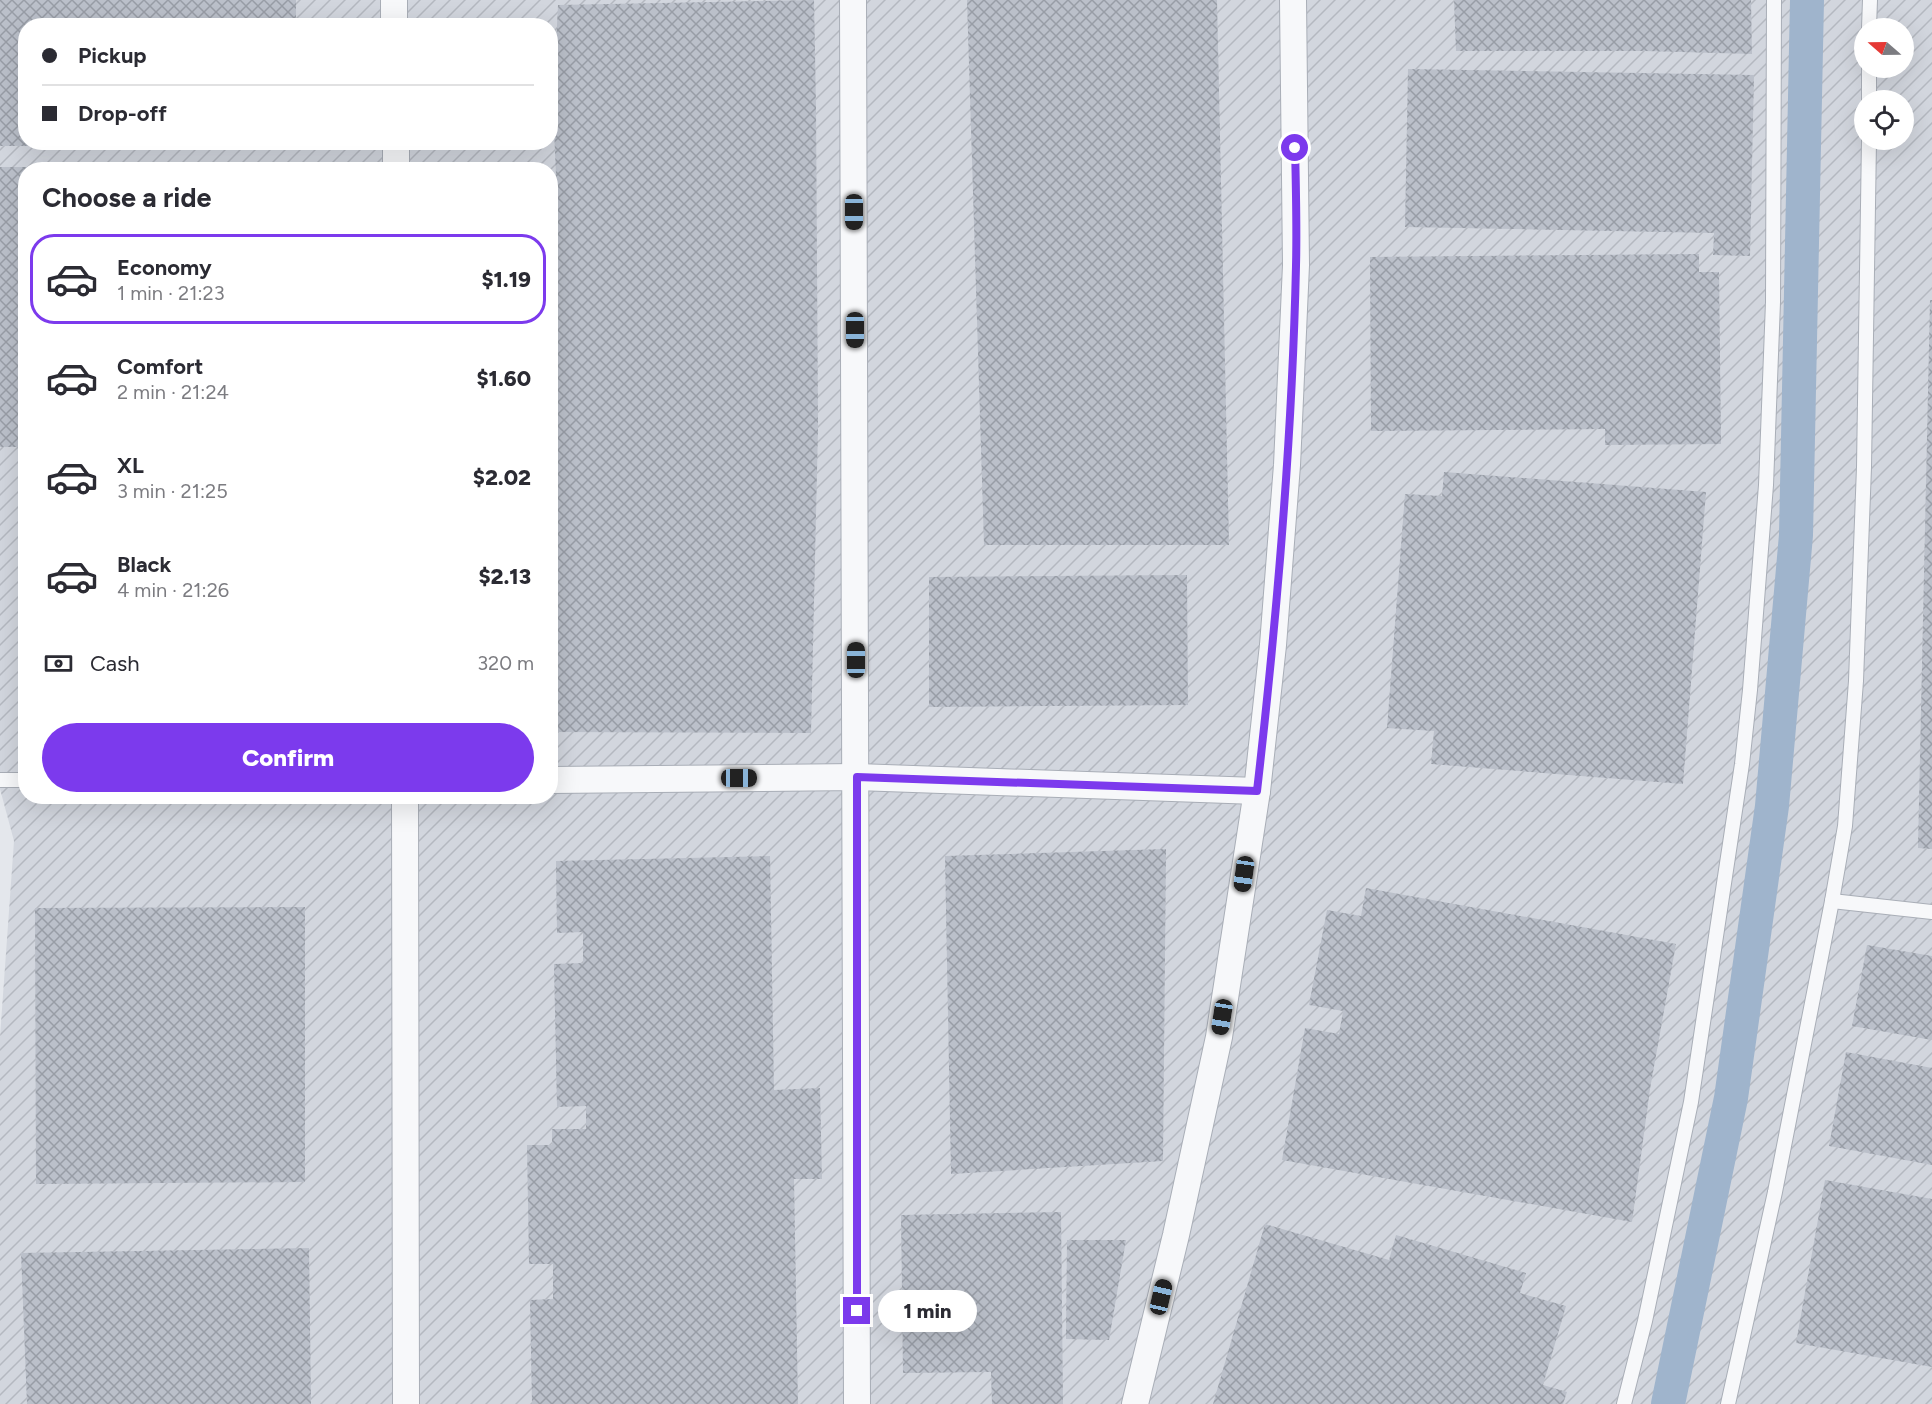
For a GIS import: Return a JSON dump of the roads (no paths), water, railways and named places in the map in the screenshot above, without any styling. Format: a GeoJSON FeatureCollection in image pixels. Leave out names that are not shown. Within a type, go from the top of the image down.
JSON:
{"type":"FeatureCollection","features":[{"type":"Feature","properties":{"kind":"street"},"geometry":{"type":"LineString","coordinates":[[394,0],[394,18]]}},
{"type":"Feature","properties":{"kind":"street"},"geometry":{"type":"LineString","coordinates":[[853,0],[857,1404]]}},
{"type":"Feature","properties":{"kind":"street"},"geometry":{"type":"LineString","coordinates":[[1135,1404],[1219,1037],[1257,791],[1274,634],[1287,465],[1295,289],[1293,0]]}},
{"type":"Feature","properties":{"kind":"street"},"geometry":{"type":"LineString","coordinates":[[558,780],[857,777],[1257,791]]}},
{"type":"Feature","properties":{"kind":"street"},"geometry":{"type":"LineString","coordinates":[[405,804],[406,1404]]}},
{"type":"Feature","properties":{"kind":"lane"},"geometry":{"type":"LineString","coordinates":[[1624,1404],[1645,1321],[1691,1102],[1742,764],[1750,690],[1766,484],[1773,302],[1774,0]]}},
{"type":"Feature","properties":{"kind":"lane"},"geometry":{"type":"LineString","coordinates":[[1869,0],[1869,18]]}},
{"type":"Feature","properties":{"kind":"lane"},"geometry":{"type":"LineString","coordinates":[[1728,1404],[1773,1203],[1845,826],[1856,681],[1865,444],[1869,150]]}},
{"type":"Feature","properties":{"kind":"lane"},"geometry":{"type":"LineString","coordinates":[[0,780],[18,780]]}},
{"type":"Feature","properties":{"kind":"lane"},"geometry":{"type":"LineString","coordinates":[[1832,901],[1932,912]]}},
{"type":"Feature","properties":{"kind":"waterway"},"geometry":{"type":"LineString","coordinates":[[1668,1404],[1731,1098],[1772,806],[1796,535],[1807,0]]}}]}
